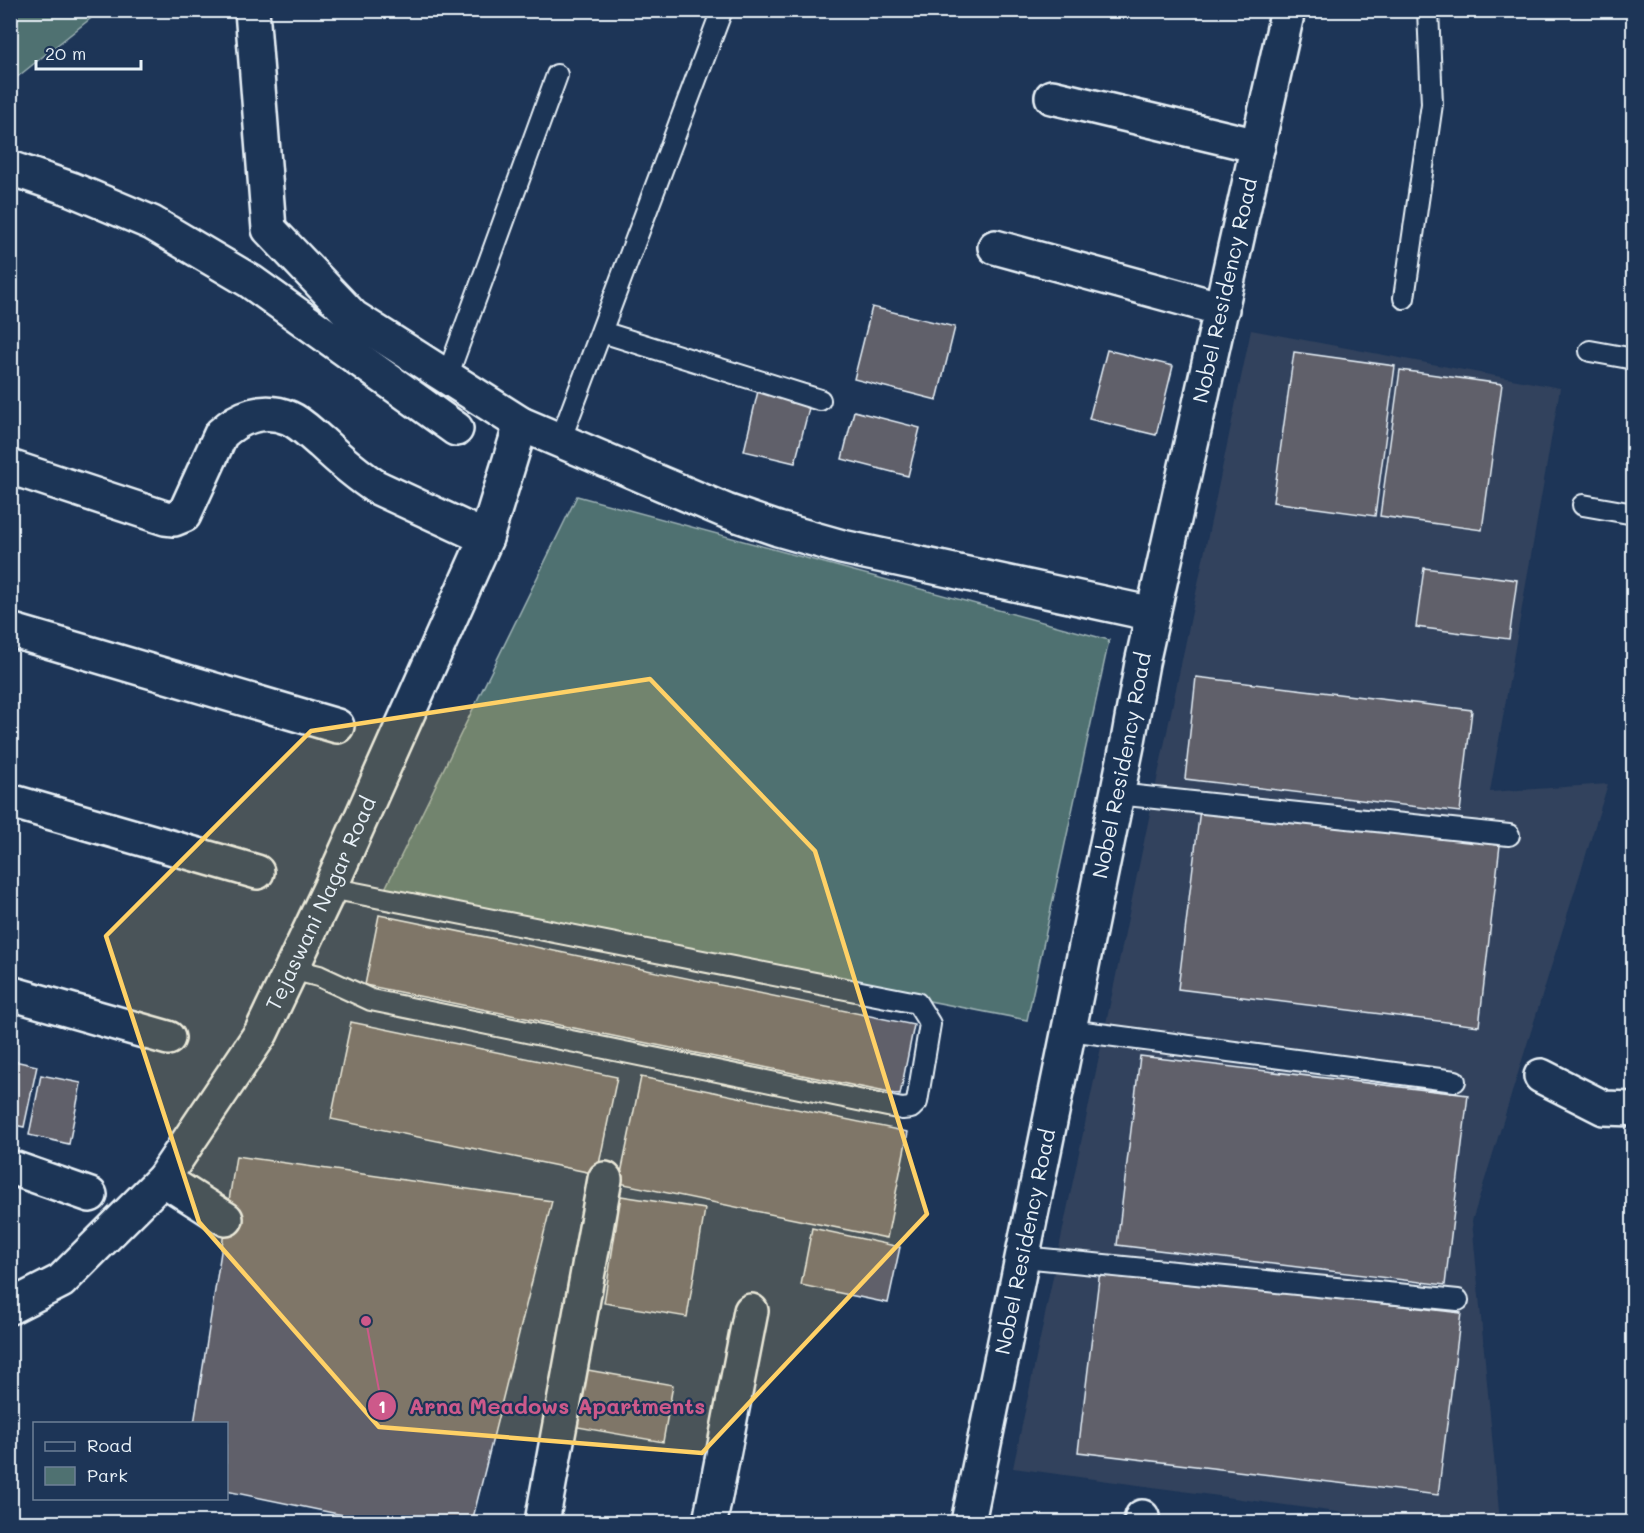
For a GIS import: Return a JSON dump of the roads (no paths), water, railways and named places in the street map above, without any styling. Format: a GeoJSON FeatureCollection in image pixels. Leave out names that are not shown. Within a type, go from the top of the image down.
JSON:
{"type":"FeatureCollection","features":[{"type":"Feature","properties":{"kind":"street"},"geometry":{"type":"LineString","coordinates":[[252,10],[269,230],[353,317],[521,424],[726,511],[842,547],[1154,614]]}},
{"type":"Feature","properties":{"kind":"street","name":"Nobel Residency Road"},"geometry":{"type":"LineString","coordinates":[[968,1522],[1142,663],[1288,10]]}},
{"type":"Feature","properties":{"kind":"street"},"geometry":{"type":"LineString","coordinates":[[1052,97],[1258,146]]}},
{"type":"Feature","properties":{"kind":"street"},"geometry":{"type":"LineString","coordinates":[[10,168],[71,189],[153,223],[250,280],[456,429]]}},
{"type":"Feature","properties":{"kind":"street"},"geometry":{"type":"LineString","coordinates":[[995,247],[1222,309]]}},
{"type":"Feature","properties":{"kind":"street"},"geometry":{"type":"LineString","coordinates":[[10,467],[174,519],[184,515],[221,434],[231,424],[245,417],[268,413],[288,418],[306,430],[359,476],[376,487],[486,538]]}},
{"type":"Feature","properties":{"kind":"street","name":"Tejaswani Nagar Road"},"geometry":{"type":"LineString","coordinates":[[10,1307],[61,1281],[164,1179],[261,1033],[330,888],[486,538],[521,424]]}},
{"type":"Feature","properties":{"kind":"street"},"geometry":{"type":"LineString","coordinates":[[10,630],[337,726]]}},
{"type":"Feature","properties":{"kind":"street"},"geometry":{"type":"LineString","coordinates":[[10,801],[258,872]]}},
{"type":"Feature","properties":{"kind":"street"},"geometry":{"type":"LineString","coordinates":[[10,993],[168,1038]]}},
{"type":"Feature","properties":{"kind":"street"},"geometry":{"type":"LineString","coordinates":[[1541,1076],[1604,1108],[1634,1109]]}},
{"type":"Feature","properties":{"kind":"street"},"geometry":{"type":"LineString","coordinates":[[10,1167],[90,1195]]}},
{"type":"Feature","properties":{"kind":"street"},"geometry":{"type":"LineString","coordinates":[[164,1179],[226,1219]]}},
{"type":"Feature","properties":{"kind":"street"},"geometry":{"type":"LineString","coordinates":[[542,1522],[605,1179]]}},
{"type":"Feature","properties":{"kind":"street"},"geometry":{"type":"LineString","coordinates":[[710,1522],[752,1311]]}},
{"type":"Feature","properties":{"kind":"lane"},"geometry":{"type":"LineString","coordinates":[[560,441],[603,332],[722,10]]}},
{"type":"Feature","properties":{"kind":"lane"},"geometry":{"type":"LineString","coordinates":[[1404,298],[1432,104],[1428,10]]}},
{"type":"Feature","properties":{"kind":"lane"},"geometry":{"type":"LineString","coordinates":[[447,377],[557,75]]}},
{"type":"Feature","properties":{"kind":"lane"},"geometry":{"type":"LineString","coordinates":[[603,332],[820,400]]}},
{"type":"Feature","properties":{"kind":"lane"},"geometry":{"type":"LineString","coordinates":[[1590,351],[1634,359]]}},
{"type":"Feature","properties":{"kind":"lane"},"geometry":{"type":"LineString","coordinates":[[1583,505],[1634,514]]}},
{"type":"Feature","properties":{"kind":"lane"},"geometry":{"type":"LineString","coordinates":[[1117,794],[1509,835]]}},
{"type":"Feature","properties":{"kind":"lane"},"geometry":{"type":"LineString","coordinates":[[291,969],[319,976],[371,1000],[902,1109],[911,1108],[917,1102],[930,1024],[917,1003],[330,888]]}},
{"type":"Feature","properties":{"kind":"lane"},"geometry":{"type":"LineString","coordinates":[[1069,1030],[1455,1081]]}},
{"type":"Feature","properties":{"kind":"lane"},"geometry":{"type":"LineString","coordinates":[[1023,1257],[1458,1300]]}},
{"type":"Feature","properties":{"kind":"place","name":"Arna Meadows Apartments"},"geometry":{"type":"Point","coordinates":[366,1321]}}]}
